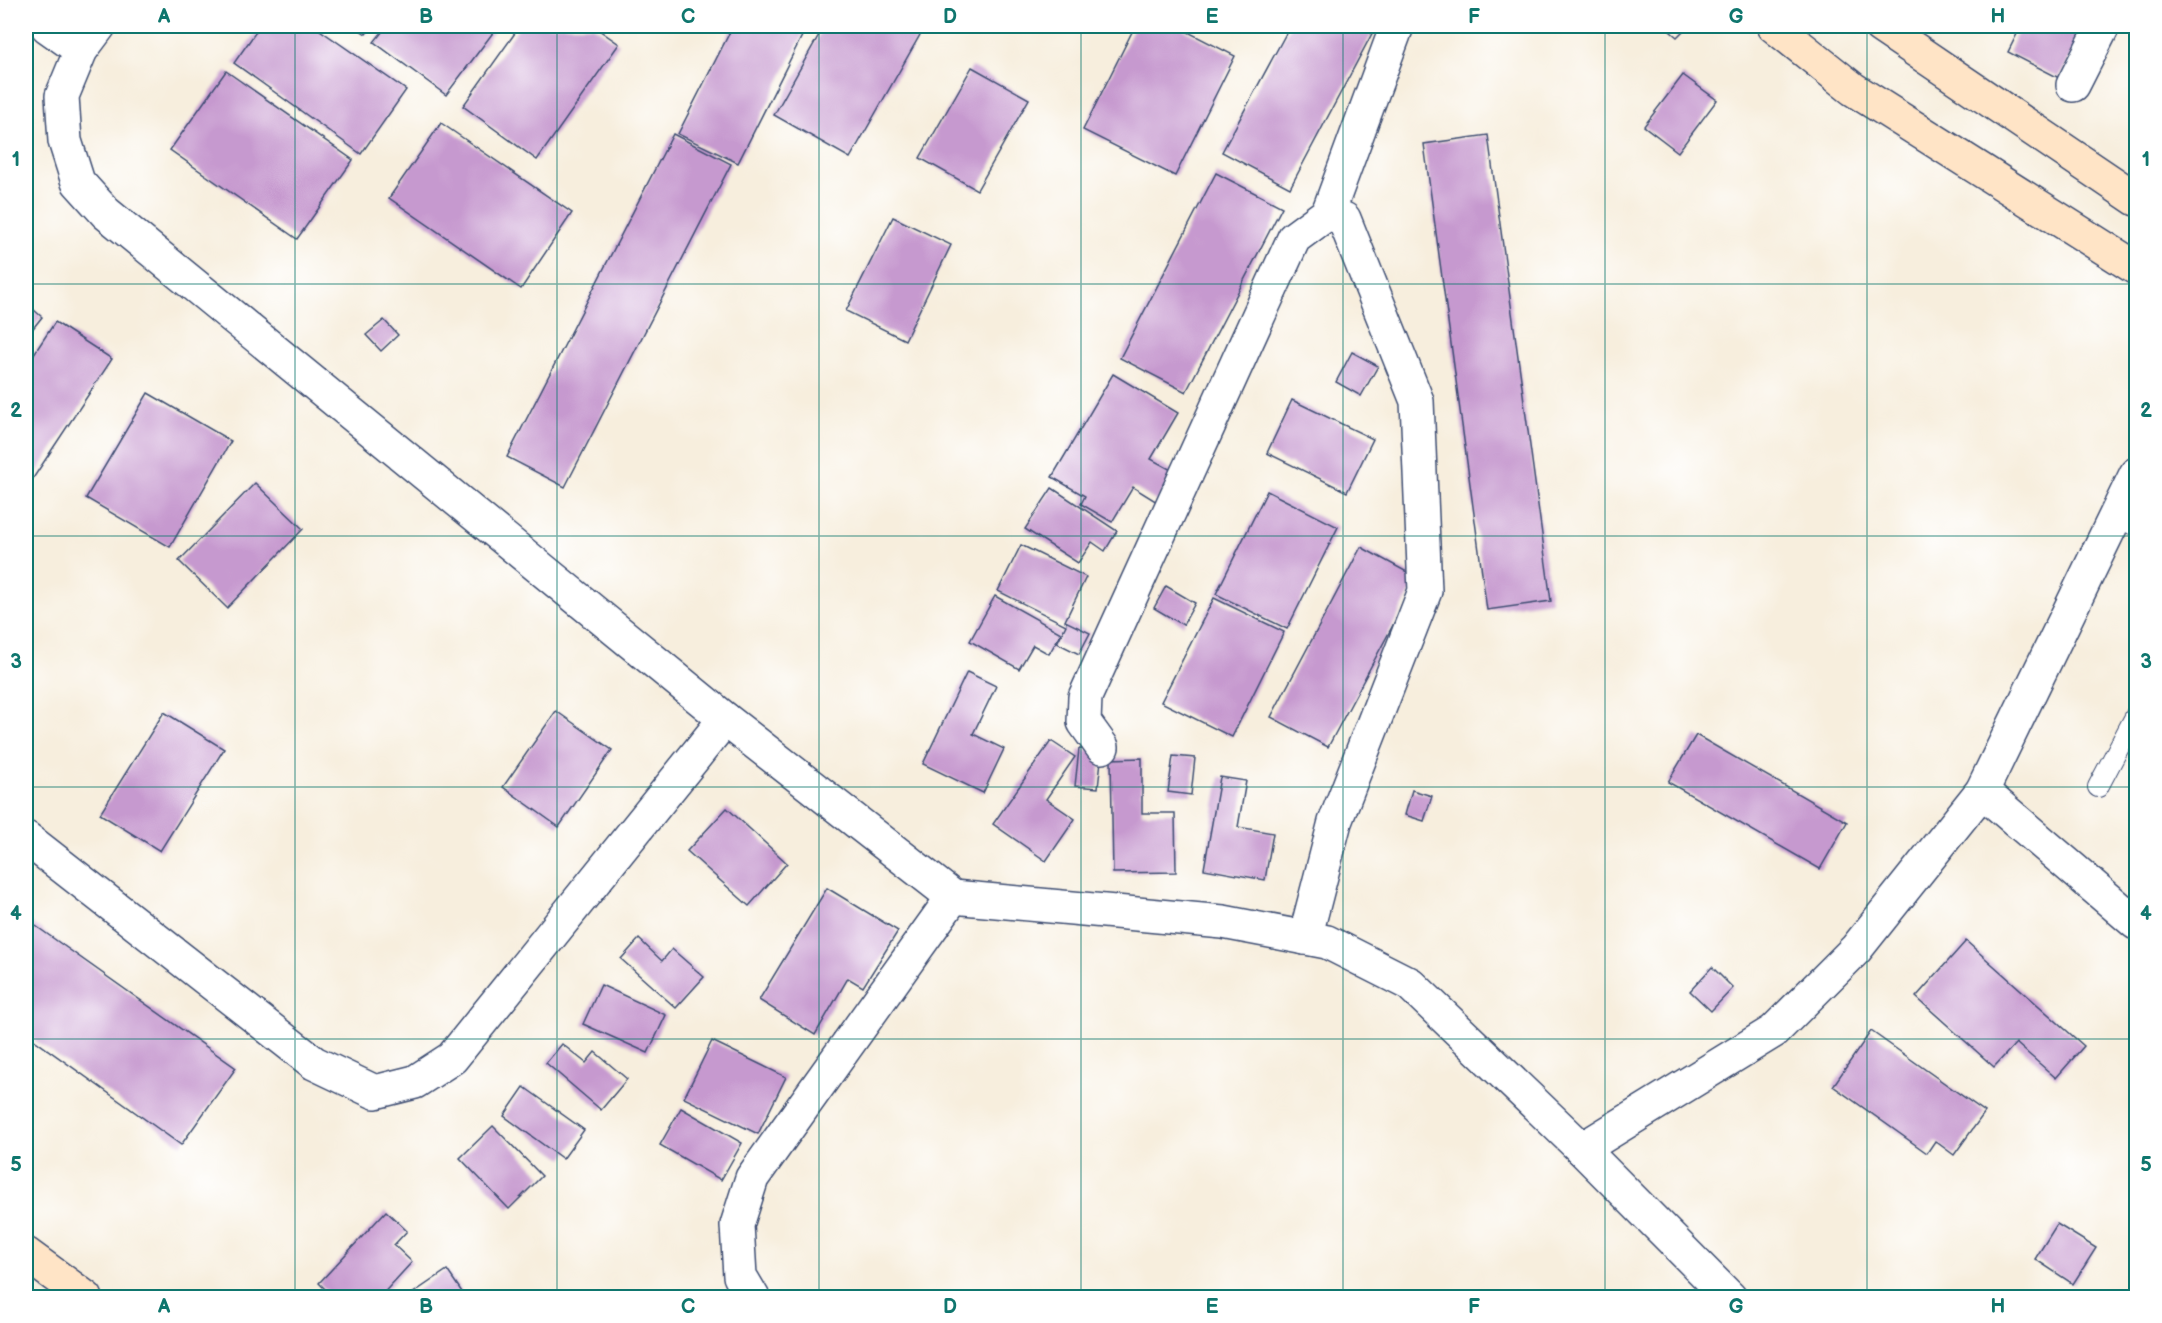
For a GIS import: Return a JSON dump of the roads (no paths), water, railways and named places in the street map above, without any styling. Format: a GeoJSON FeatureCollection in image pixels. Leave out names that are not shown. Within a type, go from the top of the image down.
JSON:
{"type":"FeatureCollection","features":[{"type":"Feature","properties":{"kind":"street"},"geometry":{"type":"LineString","coordinates":[[47,26],[90,38],[62,96],[65,141],[78,182],[106,213],[725,720],[952,897],[1223,922],[1327,942],[1410,984],[1582,1149],[1730,1298]]}},
{"type":"Feature","properties":{"kind":"street"},"geometry":{"type":"LineString","coordinates":[[1102,747],[1084,722],[1085,696],[1294,238],[1328,213],[1397,26]]}},
{"type":"Feature","properties":{"kind":"street"},"geometry":{"type":"LineString","coordinates":[[1774,26],[1853,89],[2136,268]]}},
{"type":"Feature","properties":{"kind":"street"},"geometry":{"type":"LineString","coordinates":[[1880,26],[2136,199]]}},
{"type":"Feature","properties":{"kind":"street"},"geometry":{"type":"LineString","coordinates":[[2073,85],[2103,26]]}},
{"type":"Feature","properties":{"kind":"street"},"geometry":{"type":"LineString","coordinates":[[1305,938],[1335,822],[1425,591],[1417,401],[1344,219],[1328,213]]}},
{"type":"Feature","properties":{"kind":"street"},"geometry":{"type":"LineString","coordinates":[[1582,1149],[1774,1031],[1857,950],[1982,791],[2126,521],[2136,474]]}},
{"type":"Feature","properties":{"kind":"street"},"geometry":{"type":"LineString","coordinates":[[26,838],[314,1063],[375,1092],[415,1082],[453,1058],[725,720]]}},
{"type":"Feature","properties":{"kind":"street"},"geometry":{"type":"LineString","coordinates":[[1982,791],[2136,923]]}},
{"type":"Feature","properties":{"kind":"street"},"geometry":{"type":"LineString","coordinates":[[753,1298],[740,1276],[736,1226],[752,1178],[952,897]]}},
{"type":"Feature","properties":{"kind":"street"},"geometry":{"type":"LineString","coordinates":[[26,1254],[86,1298]]}},
{"type":"Feature","properties":{"kind":"lane"},"geometry":{"type":"LineString","coordinates":[[2098,787],[2136,715]]}}]}
